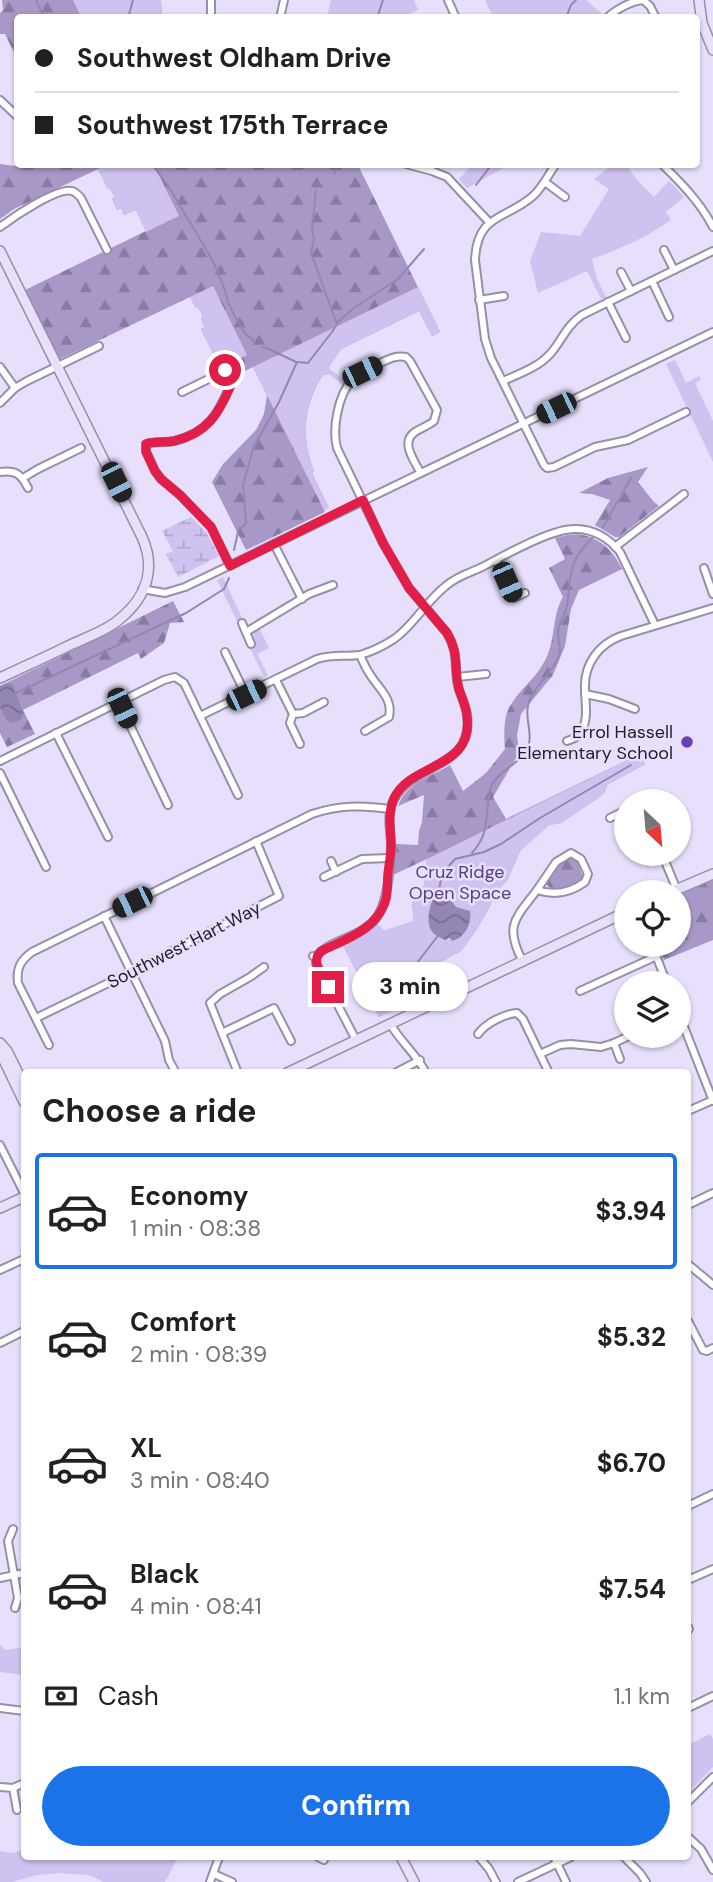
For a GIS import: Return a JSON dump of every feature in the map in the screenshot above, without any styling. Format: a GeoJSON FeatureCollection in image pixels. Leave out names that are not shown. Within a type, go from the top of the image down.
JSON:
{"type":"FeatureCollection","features":[{"type":"Feature","properties":{"kind":"main road"},"geometry":{"type":"LineString","coordinates":[[699,0],[702,23],[713,50]]}},
{"type":"Feature","properties":{"kind":"main road"},"geometry":{"type":"LineString","coordinates":[[0,251],[146,546],[150,565],[149,575],[129,610],[113,624],[0,678]]}},
{"type":"Feature","properties":{"kind":"main road"},"geometry":{"type":"LineString","coordinates":[[691,884],[713,874]]}},
{"type":"Feature","properties":{"kind":"main road"},"geometry":{"type":"LineString","coordinates":[[295,1069],[614,918]]}},
{"type":"Feature","properties":{"kind":"main road"},"geometry":{"type":"LineString","coordinates":[[0,1045],[7,1051],[21,1079]]}},
{"type":"Feature","properties":{"kind":"main road"},"geometry":{"type":"LineString","coordinates":[[0,1045],[1,1054],[21,1096]]}},
{"type":"Feature","properties":{"kind":"main road"},"geometry":{"type":"LineString","coordinates":[[0,1209],[21,1197]]}},
{"type":"Feature","properties":{"kind":"main road"},"geometry":{"type":"LineString","coordinates":[[403,1860],[414,1882]]}},
{"type":"Feature","properties":{"kind":"street"},"geometry":{"type":"LineString","coordinates":[[610,14],[638,0],[643,0],[650,6],[654,14]]}},
{"type":"Feature","properties":{"kind":"street"},"geometry":{"type":"LineString","coordinates":[[0,102],[14,113]]}},
{"type":"Feature","properties":{"kind":"street"},"geometry":{"type":"LineString","coordinates":[[422,168],[447,177],[489,222]]}},
{"type":"Feature","properties":{"kind":"street"},"geometry":{"type":"LineString","coordinates":[[554,168],[533,196],[489,222],[480,234],[475,260],[485,339],[491,358],[544,466],[550,468],[596,447],[628,440],[671,423],[686,412]]}},
{"type":"Feature","properties":{"kind":"street"},"geometry":{"type":"LineString","coordinates":[[666,168],[690,192],[713,227]]}},
{"type":"Feature","properties":{"kind":"street"},"geometry":{"type":"LineString","coordinates":[[545,182],[565,197]]}},
{"type":"Feature","properties":{"kind":"street"},"geometry":{"type":"LineString","coordinates":[[0,227],[27,209],[63,192],[74,192],[82,201],[107,250]]}},
{"type":"Feature","properties":{"kind":"street"},"geometry":{"type":"LineString","coordinates":[[664,250],[674,270]]}},
{"type":"Feature","properties":{"kind":"street"},"geometry":{"type":"LineString","coordinates":[[503,381],[542,361],[582,315],[713,251]]}},
{"type":"Feature","properties":{"kind":"street"},"geometry":{"type":"LineString","coordinates":[[621,272],[631,291]]}},
{"type":"Feature","properties":{"kind":"street"},"geometry":{"type":"LineString","coordinates":[[652,281],[669,317]]}},
{"type":"Feature","properties":{"kind":"street"},"geometry":{"type":"LineString","coordinates":[[479,300],[504,296]]}},
{"type":"Feature","properties":{"kind":"street"},"geometry":{"type":"LineString","coordinates":[[608,302],[626,338]]}},
{"type":"Feature","properties":{"kind":"street"},"geometry":{"type":"LineString","coordinates":[[142,589],[173,592],[713,332]]}},
{"type":"Feature","properties":{"kind":"street"},"geometry":{"type":"LineString","coordinates":[[0,403],[15,388],[99,346]]}},
{"type":"Feature","properties":{"kind":"street"},"geometry":{"type":"LineString","coordinates":[[356,1040],[314,957],[361,931],[372,923],[380,911],[386,899],[390,858],[390,809],[395,797],[405,784],[450,759],[457,752],[467,729],[468,717],[457,677],[456,651],[452,642],[409,588],[383,543],[337,448],[335,428],[346,387],[362,372],[398,356],[410,360],[436,410],[434,421],[412,434],[407,441],[420,472]]}},
{"type":"Feature","properties":{"kind":"street"},"geometry":{"type":"LineString","coordinates":[[0,367],[15,388]]}},
{"type":"Feature","properties":{"kind":"street"},"geometry":{"type":"LineString","coordinates":[[182,392],[225,370],[231,379],[232,383],[221,409],[206,426],[187,437],[150,442],[145,446],[161,479],[211,527],[230,566]]}},
{"type":"Feature","properties":{"kind":"street"},"geometry":{"type":"LineString","coordinates":[[23,478],[81,448]]}},
{"type":"Feature","properties":{"kind":"street"},"geometry":{"type":"LineString","coordinates":[[0,472],[13,471],[20,474],[28,488]]}},
{"type":"Feature","properties":{"kind":"street"},"geometry":{"type":"LineString","coordinates":[[618,549],[684,494]]}},
{"type":"Feature","properties":{"kind":"street"},"geometry":{"type":"LineString","coordinates":[[200,716],[327,656],[360,654],[395,638],[448,583],[566,529],[591,531],[618,549],[655,625]]}},
{"type":"Feature","properties":{"kind":"street"},"geometry":{"type":"LineString","coordinates":[[274,544],[302,599]]}},
{"type":"Feature","properties":{"kind":"street"},"geometry":{"type":"LineString","coordinates":[[496,559],[514,598]]}},
{"type":"Feature","properties":{"kind":"street"},"geometry":{"type":"LineString","coordinates":[[704,568],[713,594]]}},
{"type":"Feature","properties":{"kind":"street"},"geometry":{"type":"LineString","coordinates":[[247,632],[314,592],[332,585]]}},
{"type":"Feature","properties":{"kind":"street"},"geometry":{"type":"LineString","coordinates":[[505,602],[525,593]]}},
{"type":"Feature","properties":{"kind":"street"},"geometry":{"type":"LineString","coordinates":[[567,741],[581,733],[586,717],[587,670],[600,649],[615,639],[713,608]]}},
{"type":"Feature","properties":{"kind":"street"},"geometry":{"type":"LineString","coordinates":[[242,623],[251,644]]}},
{"type":"Feature","properties":{"kind":"street"},"geometry":{"type":"LineString","coordinates":[[226,652],[246,695]]}},
{"type":"Feature","properties":{"kind":"street"},"geometry":{"type":"LineString","coordinates":[[360,654],[369,674],[383,691],[390,706],[389,717],[365,731]]}},
{"type":"Feature","properties":{"kind":"street"},"geometry":{"type":"LineString","coordinates":[[457,677],[486,674]]}},
{"type":"Feature","properties":{"kind":"street"},"geometry":{"type":"LineString","coordinates":[[0,761],[175,677],[184,683],[238,795]]}},
{"type":"Feature","properties":{"kind":"street"},"geometry":{"type":"LineString","coordinates":[[276,680],[293,714],[290,723],[300,744]]}},
{"type":"Feature","properties":{"kind":"street"},"geometry":{"type":"LineString","coordinates":[[585,694],[609,699],[635,709]]}},
{"type":"Feature","properties":{"kind":"street"},"geometry":{"type":"LineString","coordinates":[[119,702],[168,805]]}},
{"type":"Feature","properties":{"kind":"street"},"geometry":{"type":"LineString","coordinates":[[293,714],[303,713],[324,702]]}},
{"type":"Feature","properties":{"kind":"street"},"geometry":{"type":"LineString","coordinates":[[55,733],[108,837]]}},
{"type":"Feature","properties":{"kind":"street"},"geometry":{"type":"LineString","coordinates":[[0,773],[46,867]]}},
{"type":"Feature","properties":{"kind":"street"},"geometry":{"type":"LineString","coordinates":[[49,1045],[18,983],[18,968],[23,958],[312,814],[358,805],[390,809]]}},
{"type":"Feature","properties":{"kind":"street"},"geometry":{"type":"LineString","coordinates":[[610,818],[614,816]]}},
{"type":"Feature","properties":{"kind":"street","name":"Southwest Hart Way"},"geometry":{"type":"LineString","coordinates":[[36,1018],[279,896],[256,841]]}},
{"type":"Feature","properties":{"kind":"street"},"geometry":{"type":"LineString","coordinates":[[522,960],[514,944],[513,926],[517,916],[561,858],[571,853],[581,859],[588,874],[583,884],[559,894],[537,890]]}},
{"type":"Feature","properties":{"kind":"street"},"geometry":{"type":"LineString","coordinates":[[324,877],[362,859],[390,858]]}},
{"type":"Feature","properties":{"kind":"street"},"geometry":{"type":"LineString","coordinates":[[331,861],[336,872]]}},
{"type":"Feature","properties":{"kind":"street"},"geometry":{"type":"LineString","coordinates":[[104,916],[165,1041],[174,1069]]}},
{"type":"Feature","properties":{"kind":"street"},"geometry":{"type":"LineString","coordinates":[[580,991],[654,957]]}},
{"type":"Feature","properties":{"kind":"street"},"geometry":{"type":"LineString","coordinates":[[237,1069],[210,1003],[264,967]]}},
{"type":"Feature","properties":{"kind":"street"},"geometry":{"type":"LineString","coordinates":[[222,1033],[274,1008],[291,1041]]}},
{"type":"Feature","properties":{"kind":"street"},"geometry":{"type":"LineString","coordinates":[[478,1034],[485,1026],[517,1013],[523,1019],[547,1069]]}},
{"type":"Feature","properties":{"kind":"street"},"geometry":{"type":"LineString","coordinates":[[390,1023],[424,1069]]}},
{"type":"Feature","properties":{"kind":"street"},"geometry":{"type":"LineString","coordinates":[[540,1054],[561,1045],[601,1047],[614,1043]]}},
{"type":"Feature","properties":{"kind":"street"},"geometry":{"type":"LineString","coordinates":[[691,1045],[713,1101],[691,1110]]}},
{"type":"Feature","properties":{"kind":"street"},"geometry":{"type":"LineString","coordinates":[[616,1048],[620,1059]]}},
{"type":"Feature","properties":{"kind":"street"},"geometry":{"type":"LineString","coordinates":[[403,1069],[420,1060]]}},
{"type":"Feature","properties":{"kind":"street"},"geometry":{"type":"LineString","coordinates":[[0,1145],[21,1189]]}},
{"type":"Feature","properties":{"kind":"street"},"geometry":{"type":"LineString","coordinates":[[691,1204],[713,1193]]}},
{"type":"Feature","properties":{"kind":"street"},"geometry":{"type":"LineString","coordinates":[[0,1270],[21,1260]]}},
{"type":"Feature","properties":{"kind":"street"},"geometry":{"type":"LineString","coordinates":[[691,1267],[713,1285]]}},
{"type":"Feature","properties":{"kind":"street"},"geometry":{"type":"LineString","coordinates":[[691,1327],[703,1350],[713,1348]]}},
{"type":"Feature","properties":{"kind":"street"},"geometry":{"type":"LineString","coordinates":[[0,1343],[21,1332]]}},
{"type":"Feature","properties":{"kind":"street"},"geometry":{"type":"LineString","coordinates":[[691,1505],[713,1494]]}},
{"type":"Feature","properties":{"kind":"street"},"geometry":{"type":"LineString","coordinates":[[13,1530],[8,1541],[18,1598],[15,1608]]}},
{"type":"Feature","properties":{"kind":"street"},"geometry":{"type":"LineString","coordinates":[[691,1579],[713,1569]]}},
{"type":"Feature","properties":{"kind":"street"},"geometry":{"type":"LineString","coordinates":[[0,1578],[21,1574]]}},
{"type":"Feature","properties":{"kind":"street"},"geometry":{"type":"LineString","coordinates":[[691,1706],[713,1696]]}},
{"type":"Feature","properties":{"kind":"street"},"geometry":{"type":"LineString","coordinates":[[0,1708],[21,1711]]}},
{"type":"Feature","properties":{"kind":"street"},"geometry":{"type":"LineString","coordinates":[[691,1799],[713,1777]]}},
{"type":"Feature","properties":{"kind":"street"},"geometry":{"type":"LineString","coordinates":[[0,1787],[13,1788],[21,1784]]}},
{"type":"Feature","properties":{"kind":"street"},"geometry":{"type":"LineString","coordinates":[[13,1788],[17,1810]]}},
{"type":"Feature","properties":{"kind":"street"},"geometry":{"type":"LineString","coordinates":[[691,1839],[701,1849],[713,1870]]}},
{"type":"Feature","properties":{"kind":"street"},"geometry":{"type":"LineString","coordinates":[[210,1882],[218,1860]]}},
{"type":"Feature","properties":{"kind":"street"},"geometry":{"type":"LineString","coordinates":[[482,1860],[496,1882]]}},
{"type":"Feature","properties":{"kind":"street"},"geometry":{"type":"LineString","coordinates":[[517,1882],[556,1860],[566,1882]]}},
{"type":"Feature","properties":{"kind":"street"},"geometry":{"type":"LineString","coordinates":[[627,1860],[646,1882]]}},
{"type":"Feature","properties":{"kind":"street"},"geometry":{"type":"LineString","coordinates":[[214,1874],[232,1882]]}},
{"type":"Feature","properties":{"kind":"green space"},"geometry":{"type":"Polygon","coordinates":[[[2,0],[161,0],[162,14],[14,14],[14,53],[5,34],[0,34],[0,13],[3,10],[2,0]]]}},
{"type":"Feature","properties":{"kind":"green space"},"geometry":{"type":"Polygon","coordinates":[[[73,0],[161,0],[162,14],[80,14],[73,0]]]}},
{"type":"Feature","properties":{"kind":"green space"},"geometry":{"type":"Polygon","coordinates":[[[331,0],[414,0],[418,10],[409,14],[328,14],[331,0]]]}},
{"type":"Feature","properties":{"kind":"green space"},"geometry":{"type":"Polygon","coordinates":[[[485,0],[586,0],[602,14],[492,14],[485,0]]]}},
{"type":"Feature","properties":{"kind":"green space"},"geometry":{"type":"Polygon","coordinates":[[[0,164],[14,168],[359,168],[440,332],[432,336],[419,311],[341,349],[328,368],[345,381],[343,384],[329,374],[323,375],[311,398],[306,422],[307,446],[314,471],[312,473],[329,508],[246,550],[212,482],[223,464],[256,430],[264,414],[267,395],[253,367],[241,373],[228,364],[220,368],[201,329],[205,327],[201,318],[203,317],[190,297],[58,360],[23,291],[146,231],[136,210],[124,215],[121,208],[117,210],[112,199],[115,197],[98,169],[14,209],[0,219],[0,164]]]}},
{"type":"Feature","properties":{"kind":"green space"},"geometry":{"type":"Polygon","coordinates":[[[155,168],[179,216],[146,232],[136,210],[124,215],[121,208],[117,210],[112,199],[115,197],[98,169],[155,168]]]}},
{"type":"Feature","properties":{"kind":"green space"},"geometry":{"type":"Polygon","coordinates":[[[469,168],[504,168],[467,188],[459,179],[469,168]]]}},
{"type":"Feature","properties":{"kind":"green space"},"geometry":{"type":"Polygon","coordinates":[[[608,168],[628,168],[654,197],[669,181],[684,197],[666,212],[671,220],[633,242],[592,259],[597,279],[606,297],[601,299],[587,271],[538,293],[530,261],[541,232],[580,236],[609,189],[594,179],[608,168]]]}},
{"type":"Feature","properties":{"kind":"green space"},"geometry":{"type":"Polygon","coordinates":[[[213,286],[247,355],[220,368],[201,329],[205,327],[201,318],[203,317],[190,297],[213,286]]]}},
{"type":"Feature","properties":{"kind":"green space"},"geometry":{"type":"Polygon","coordinates":[[[418,287],[440,332],[432,336],[419,311],[341,349],[328,368],[345,381],[343,384],[328,374],[323,375],[316,386],[308,409],[306,434],[314,471],[312,473],[329,508],[324,510],[253,367],[418,287]]]}},
{"type":"Feature","properties":{"kind":"green space"},"geometry":{"type":"Polygon","coordinates":[[[675,360],[686,383],[699,376],[701,380],[695,383],[713,421],[713,462],[666,364],[675,360]]]}},
{"type":"Feature","properties":{"kind":"green space"},"geometry":{"type":"Polygon","coordinates":[[[648,467],[638,482],[659,506],[619,537],[595,525],[610,500],[579,493],[608,478],[648,467]]]}},
{"type":"Feature","properties":{"kind":"green space"},"geometry":{"type":"Polygon","coordinates":[[[191,517],[206,532],[219,556],[178,577],[166,554],[173,551],[162,531],[191,517]]]}},
{"type":"Feature","properties":{"kind":"green space"},"geometry":{"type":"Polygon","coordinates":[[[579,534],[605,546],[622,569],[579,590],[571,609],[565,646],[553,675],[521,714],[517,735],[519,753],[493,797],[506,819],[640,754],[645,764],[607,785],[598,798],[561,823],[549,825],[520,851],[507,881],[495,892],[477,929],[461,951],[416,978],[424,996],[379,1017],[343,945],[377,924],[384,931],[414,921],[412,903],[424,885],[427,859],[393,875],[396,844],[418,845],[424,795],[398,806],[413,786],[450,765],[463,791],[486,773],[505,749],[506,716],[548,654],[557,610],[563,597],[549,568],[565,559],[555,538],[579,534]]]}},
{"type":"Feature","properties":{"kind":"green space"},"geometry":{"type":"Polygon","coordinates":[[[223,577],[243,620],[239,622],[249,644],[254,641],[253,633],[259,628],[269,648],[257,654],[268,675],[264,677],[217,580],[223,577]]]}},
{"type":"Feature","properties":{"kind":"green space"},"geometry":{"type":"Polygon","coordinates":[[[173,601],[184,622],[170,623],[164,643],[141,659],[138,653],[23,710],[35,734],[7,747],[0,733],[0,686],[173,601]]]}},
{"type":"Feature","properties":{"kind":"green space","name":"Cruz Ridge Open Space"},"geometry":{"type":"Polygon","coordinates":[[[640,754],[645,764],[607,785],[598,798],[561,823],[549,825],[520,851],[507,881],[495,892],[477,929],[461,951],[416,978],[424,996],[379,1017],[343,945],[377,924],[384,931],[414,921],[412,903],[424,885],[427,859],[640,754]]]}},
{"type":"Feature","properties":{"kind":"green space"},"geometry":{"type":"Polygon","coordinates":[[[571,858],[577,860],[583,877],[560,889],[551,889],[547,885],[553,872],[571,858]]]}},
{"type":"Feature","properties":{"kind":"green space"},"geometry":{"type":"Polygon","coordinates":[[[713,880],[713,940],[691,949],[691,890],[713,880]]]}},
{"type":"Feature","properties":{"kind":"green space"},"geometry":{"type":"Polygon","coordinates":[[[0,1645],[5,1650],[21,1647],[21,1675],[0,1672],[0,1645]]]}},
{"type":"Feature","properties":{"kind":"green space"},"geometry":{"type":"Polygon","coordinates":[[[710,1734],[713,1739],[713,1767],[691,1790],[691,1744],[710,1734]]]}},
{"type":"Feature","properties":{"kind":"green space"},"geometry":{"type":"Polygon","coordinates":[[[21,1850],[21,1860],[176,1860],[165,1882],[104,1882],[89,1875],[60,1873],[0,1882],[0,1851],[14,1853],[21,1850]]]}},
{"type":"Feature","properties":{"kind":"water"},"geometry":{"type":"Polygon","coordinates":[[[12,684],[24,714],[20,720],[13,723],[7,721],[0,707],[0,686],[12,684]]]}},
{"type":"Feature","properties":{"kind":"water"},"geometry":{"type":"Polygon","coordinates":[[[439,890],[444,891],[456,907],[470,911],[467,929],[461,937],[452,941],[450,938],[446,940],[435,935],[429,925],[430,909],[439,890]]]}},
{"type":"Feature","properties":{"kind":"waterway"},"geometry":{"type":"LineString","coordinates":[[36,0],[42,14]]}},
{"type":"Feature","properties":{"kind":"waterway"},"geometry":{"type":"LineString","coordinates":[[129,14],[133,0]]}},
{"type":"Feature","properties":{"kind":"waterway"},"geometry":{"type":"LineString","coordinates":[[378,14],[383,0]]}},
{"type":"Feature","properties":{"kind":"waterway"},"geometry":{"type":"LineString","coordinates":[[568,14],[576,0]]}},
{"type":"Feature","properties":{"kind":"waterway"},"geometry":{"type":"LineString","coordinates":[[155,168],[213,261],[235,317],[244,332],[255,342]]}},
{"type":"Feature","properties":{"kind":"waterway"},"geometry":{"type":"LineString","coordinates":[[335,173],[336,168]]}},
{"type":"Feature","properties":{"kind":"waterway"},"geometry":{"type":"LineString","coordinates":[[476,185],[489,168]]}},
{"type":"Feature","properties":{"kind":"waterway"},"geometry":{"type":"LineString","coordinates":[[234,550],[238,532],[246,523],[243,485],[254,446],[279,402],[297,362],[308,363],[337,324],[311,253],[316,190]]}},
{"type":"Feature","properties":{"kind":"waterway"},"geometry":{"type":"LineString","coordinates":[[337,323],[354,308],[398,279],[424,249]]}},
{"type":"Feature","properties":{"kind":"waterway"},"geometry":{"type":"LineString","coordinates":[[262,347],[296,362]]}},
{"type":"Feature","properties":{"kind":"waterway"},"geometry":{"type":"LineString","coordinates":[[603,527],[631,478]]}},
{"type":"Feature","properties":{"kind":"waterway"},"geometry":{"type":"LineString","coordinates":[[472,853],[481,841],[485,829],[489,795],[494,781],[522,756],[529,743],[527,711],[530,700],[559,656],[558,630],[566,608],[572,568],[593,537]]}},
{"type":"Feature","properties":{"kind":"waterway"},"geometry":{"type":"LineString","coordinates":[[14,694],[186,613],[224,589],[229,578]]}},
{"type":"Feature","properties":{"kind":"waterway"},"geometry":{"type":"LineString","coordinates":[[439,890],[442,874],[455,859],[484,852],[501,844],[631,765]]}},
{"type":"Feature","properties":{"kind":"waterway"},"geometry":{"type":"LineString","coordinates":[[391,986],[410,972],[437,937]]}},
{"type":"Feature","properties":{"kind":"place","name":"Errol Hassell Elementary School"},"geometry":{"type":"Point","coordinates":[687,742]}},
{"type":"Feature","properties":{"kind":"route"},"geometry":{"type":"LineString","coordinates":[[225,370],[232,383],[221,409],[206,426],[187,437],[146,444],[146,452],[155,471],[211,527],[230,566],[363,500],[383,543],[409,588],[452,642],[456,651],[459,689],[468,717],[467,729],[457,752],[450,759],[413,778],[395,797],[390,809],[391,845],[386,899],[367,927],[317,954],[316,963],[328,987]]}}]}
